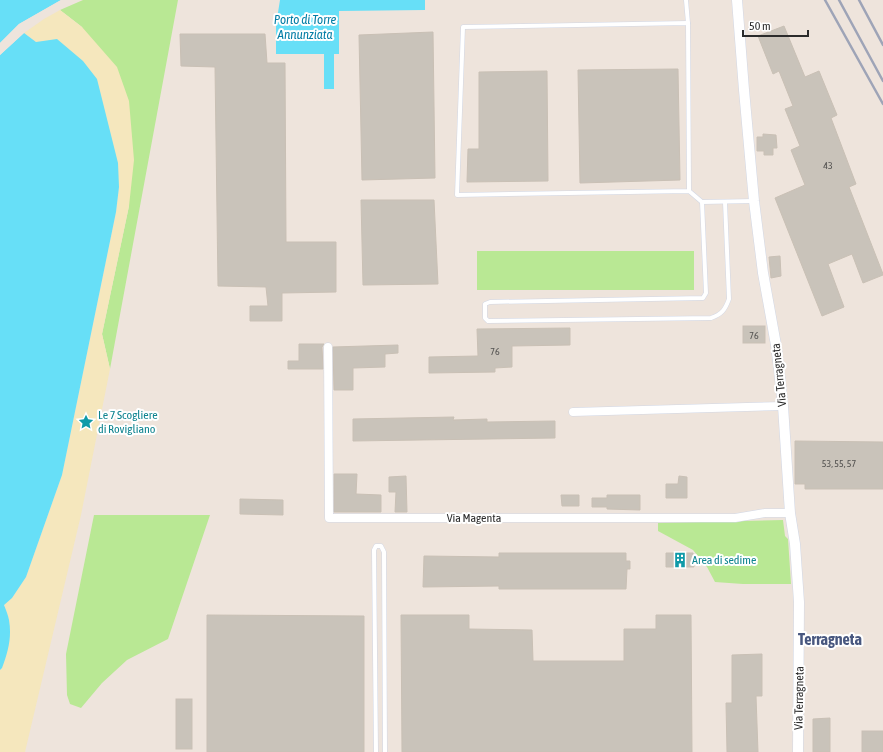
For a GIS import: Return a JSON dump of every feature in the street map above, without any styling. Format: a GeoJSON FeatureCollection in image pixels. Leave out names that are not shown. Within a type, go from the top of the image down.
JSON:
{"type":"FeatureCollection","features":[{"type":"Feature","properties":{"kind":"street","name":"Via Terragneta"},"geometry":{"type":"LineString","coordinates":[[737,0],[754,201],[763,274],[776,345],[783,406],[790,513],[795,544],[799,602],[798,752]]}},
{"type":"Feature","properties":{"kind":"street","name":"Via Magenta"},"geometry":{"type":"LineString","coordinates":[[328,347],[329,518],[735,518],[765,513],[790,513]]}},
{"type":"Feature","properties":{"kind":"street"},"geometry":{"type":"LineString","coordinates":[[573,412],[783,406]]}},
{"type":"Feature","properties":{"kind":"lane"},"geometry":{"type":"LineString","coordinates":[[686,0],[688,23],[689,191]]}},
{"type":"Feature","properties":{"kind":"lane"},"geometry":{"type":"LineString","coordinates":[[688,23],[463,27],[457,195],[689,191],[702,202],[754,201]]}},
{"type":"Feature","properties":{"kind":"lane"},"geometry":{"type":"LineString","coordinates":[[702,202],[706,294],[703,298],[490,302],[485,304],[485,318],[488,321],[711,318],[719,315],[726,308],[729,299],[725,202]]}},
{"type":"Feature","properties":{"kind":"lane"},"geometry":{"type":"LineString","coordinates":[[376,752],[374,550],[376,546],[381,546],[384,552],[385,752]]}},
{"type":"Feature","properties":{"kind":"green space"},"geometry":{"type":"Polygon","coordinates":[[[83,0],[178,0],[110,369],[102,334],[129,206],[82,27],[60,10],[83,0]]]}},
{"type":"Feature","properties":{"kind":"green space"},"geometry":{"type":"Polygon","coordinates":[[[477,251],[694,251],[694,290],[477,290],[477,251]]]}},
{"type":"Feature","properties":{"kind":"green space"},"geometry":{"type":"Polygon","coordinates":[[[94,515],[210,515],[168,639],[127,660],[102,683],[81,708],[70,704],[67,695],[66,654],[94,515]]]}},
{"type":"Feature","properties":{"kind":"green space"},"geometry":{"type":"Polygon","coordinates":[[[783,520],[785,536],[788,539],[791,584],[743,584],[715,582],[707,567],[693,550],[658,531],[658,523],[783,520]]]}},
{"type":"Feature","properties":{"kind":"sand","name":"Le 7 Scogliere di Rovigliano"},"geometry":{"type":"Polygon","coordinates":[[[60,10],[82,27],[117,67],[129,101],[134,160],[129,206],[102,334],[110,369],[81,515],[25,752],[0,752],[0,670],[2,668],[9,620],[4,604],[12,598],[26,577],[62,475],[116,212],[119,187],[36,42],[24,33],[60,10]]]}},
{"type":"Feature","properties":{"kind":"water"},"geometry":{"type":"Polygon","coordinates":[[[0,0],[61,0],[19,24],[0,43],[0,0]]]}},
{"type":"Feature","properties":{"kind":"water","name":"Porto di Torre Annunziata"},"geometry":{"type":"Polygon","coordinates":[[[280,0],[425,0],[425,10],[339,11],[339,54],[334,54],[334,89],[324,89],[324,54],[276,54],[276,25],[280,0]]]}},
{"type":"Feature","properties":{"kind":"water"},"geometry":{"type":"Polygon","coordinates":[[[24,33],[36,42],[57,39],[83,61],[97,79],[118,163],[119,187],[116,212],[62,475],[26,577],[12,598],[4,605],[8,614],[10,638],[6,656],[0,670],[0,55],[24,33]]]}},
{"type":"Feature","properties":{"kind":"pier"},"geometry":{"type":"Polygon","coordinates":[[[63,0],[62,2],[21,26],[0,45],[0,43],[19,24],[63,0]]]}},
{"type":"Feature","properties":{"kind":"pier"},"geometry":{"type":"Polygon","coordinates":[[[22,31],[25,32],[0,55],[0,52],[22,31]]]}},
{"type":"Feature","properties":{"kind":"building"},"geometry":{"type":"Polygon","coordinates":[[[784,26],[805,77],[819,71],[837,115],[831,118],[856,184],[849,187],[883,274],[863,283],[852,254],[828,264],[844,307],[822,316],[775,198],[805,185],[791,150],[800,146],[785,109],[793,106],[779,71],[773,74],[758,36],[784,26]]]}},
{"type":"Feature","properties":{"kind":"building"},"geometry":{"type":"Polygon","coordinates":[[[433,32],[435,178],[362,180],[359,35],[433,32]]]}},
{"type":"Feature","properties":{"kind":"building"},"geometry":{"type":"Polygon","coordinates":[[[180,34],[265,34],[267,63],[285,63],[286,242],[336,242],[336,292],[282,293],[282,321],[250,321],[250,306],[268,306],[266,287],[218,286],[215,67],[181,66],[180,34]]]}},
{"type":"Feature","properties":{"kind":"building"},"geometry":{"type":"Polygon","coordinates":[[[678,69],[680,180],[580,183],[578,70],[678,69]]]}},
{"type":"Feature","properties":{"kind":"building"},"geometry":{"type":"Polygon","coordinates":[[[547,71],[548,181],[467,182],[468,149],[479,149],[479,72],[547,71]]]}},
{"type":"Feature","properties":{"kind":"building"},"geometry":{"type":"Polygon","coordinates":[[[763,134],[776,135],[777,148],[773,148],[773,155],[764,155],[764,151],[757,151],[757,137],[763,137],[763,134]]]}},
{"type":"Feature","properties":{"kind":"building"},"geometry":{"type":"Polygon","coordinates":[[[361,200],[434,200],[438,284],[363,285],[361,200]]]}},
{"type":"Feature","properties":{"kind":"building"},"geometry":{"type":"Polygon","coordinates":[[[780,256],[781,276],[771,278],[769,257],[780,256]]]}},
{"type":"Feature","properties":{"kind":"building"},"geometry":{"type":"Polygon","coordinates":[[[743,326],[765,326],[765,343],[743,343],[743,326]]]}},
{"type":"Feature","properties":{"kind":"building"},"geometry":{"type":"Polygon","coordinates":[[[570,328],[570,345],[512,346],[512,367],[495,368],[495,372],[429,373],[429,357],[478,356],[477,329],[570,328]]]}},
{"type":"Feature","properties":{"kind":"building"},"geometry":{"type":"Polygon","coordinates":[[[299,344],[324,344],[322,347],[323,369],[288,369],[288,361],[299,361],[299,344]]]}},
{"type":"Feature","properties":{"kind":"building"},"geometry":{"type":"Polygon","coordinates":[[[398,345],[398,353],[385,354],[385,367],[353,368],[353,390],[334,390],[333,347],[398,345]]]}},
{"type":"Feature","properties":{"kind":"building"},"geometry":{"type":"Polygon","coordinates":[[[454,417],[453,420],[487,419],[487,422],[555,421],[555,438],[353,441],[353,419],[454,417]]]}},
{"type":"Feature","properties":{"kind":"building"},"geometry":{"type":"Polygon","coordinates":[[[795,441],[883,442],[883,489],[805,489],[805,484],[795,484],[795,441]]]}},
{"type":"Feature","properties":{"kind":"building"},"geometry":{"type":"Polygon","coordinates":[[[334,474],[357,474],[356,494],[381,495],[381,512],[334,512],[334,474]]]}},
{"type":"Feature","properties":{"kind":"building"},"geometry":{"type":"Polygon","coordinates":[[[406,476],[407,512],[395,512],[396,492],[389,492],[389,477],[406,476]]]}},
{"type":"Feature","properties":{"kind":"building"},"geometry":{"type":"Polygon","coordinates":[[[679,476],[687,477],[687,498],[666,498],[666,484],[678,484],[679,476]]]}},
{"type":"Feature","properties":{"kind":"building"},"geometry":{"type":"Polygon","coordinates":[[[561,495],[579,495],[579,506],[562,506],[561,495]]]}},
{"type":"Feature","properties":{"kind":"building"},"geometry":{"type":"Polygon","coordinates":[[[607,495],[640,495],[640,510],[592,507],[592,498],[607,498],[607,495]]]}},
{"type":"Feature","properties":{"kind":"building"},"geometry":{"type":"Polygon","coordinates":[[[240,499],[283,500],[283,515],[240,514],[240,499]]]}},
{"type":"Feature","properties":{"kind":"building"},"geometry":{"type":"Polygon","coordinates":[[[499,553],[626,553],[626,561],[630,561],[630,569],[627,569],[626,589],[499,589],[499,586],[423,587],[424,556],[499,557],[499,553]]]}},
{"type":"Feature","properties":{"kind":"building","name":"Area di sedime"},"geometry":{"type":"Polygon","coordinates":[[[666,553],[693,553],[694,567],[666,567],[666,553]]]}},
{"type":"Feature","properties":{"kind":"building"},"geometry":{"type":"Polygon","coordinates":[[[207,615],[364,616],[364,752],[207,752],[207,615]]]}},
{"type":"Feature","properties":{"kind":"building"},"geometry":{"type":"Polygon","coordinates":[[[401,615],[469,615],[469,629],[532,630],[533,661],[624,661],[624,629],[656,629],[656,615],[691,615],[692,752],[402,752],[401,615]]]}},
{"type":"Feature","properties":{"kind":"building"},"geometry":{"type":"Polygon","coordinates":[[[762,654],[762,696],[756,696],[758,752],[727,752],[726,703],[732,703],[732,655],[762,654]]]}},
{"type":"Feature","properties":{"kind":"building"},"geometry":{"type":"Polygon","coordinates":[[[176,699],[192,699],[192,749],[176,749],[176,699]]]}},
{"type":"Feature","properties":{"kind":"building"},"geometry":{"type":"Polygon","coordinates":[[[830,718],[830,752],[813,752],[813,719],[830,718]]]}},
{"type":"Feature","properties":{"kind":"building"},"geometry":{"type":"Polygon","coordinates":[[[862,731],[883,731],[883,752],[862,752],[862,731]]]}},
{"type":"Feature","properties":{"kind":"railway"},"geometry":{"type":"LineString","coordinates":[[825,0],[883,104]]}},
{"type":"Feature","properties":{"kind":"railway"},"geometry":{"type":"LineString","coordinates":[[839,0],[883,81]]}},
{"type":"Feature","properties":{"kind":"railway"},"geometry":{"type":"LineString","coordinates":[[859,0],[883,45]]}},
{"type":"Feature","properties":{"kind":"place","name":"Le 7 Scogliere di Rovigliano"},"geometry":{"type":"Point","coordinates":[86,422]}},
{"type":"Feature","properties":{"kind":"place","name":"Area di sedime"},"geometry":{"type":"Point","coordinates":[680,560]}},
{"type":"Feature","properties":{"kind":"district","name":"Terragneta"},"geometry":{"type":"Point","coordinates":[830,639]}}]}
